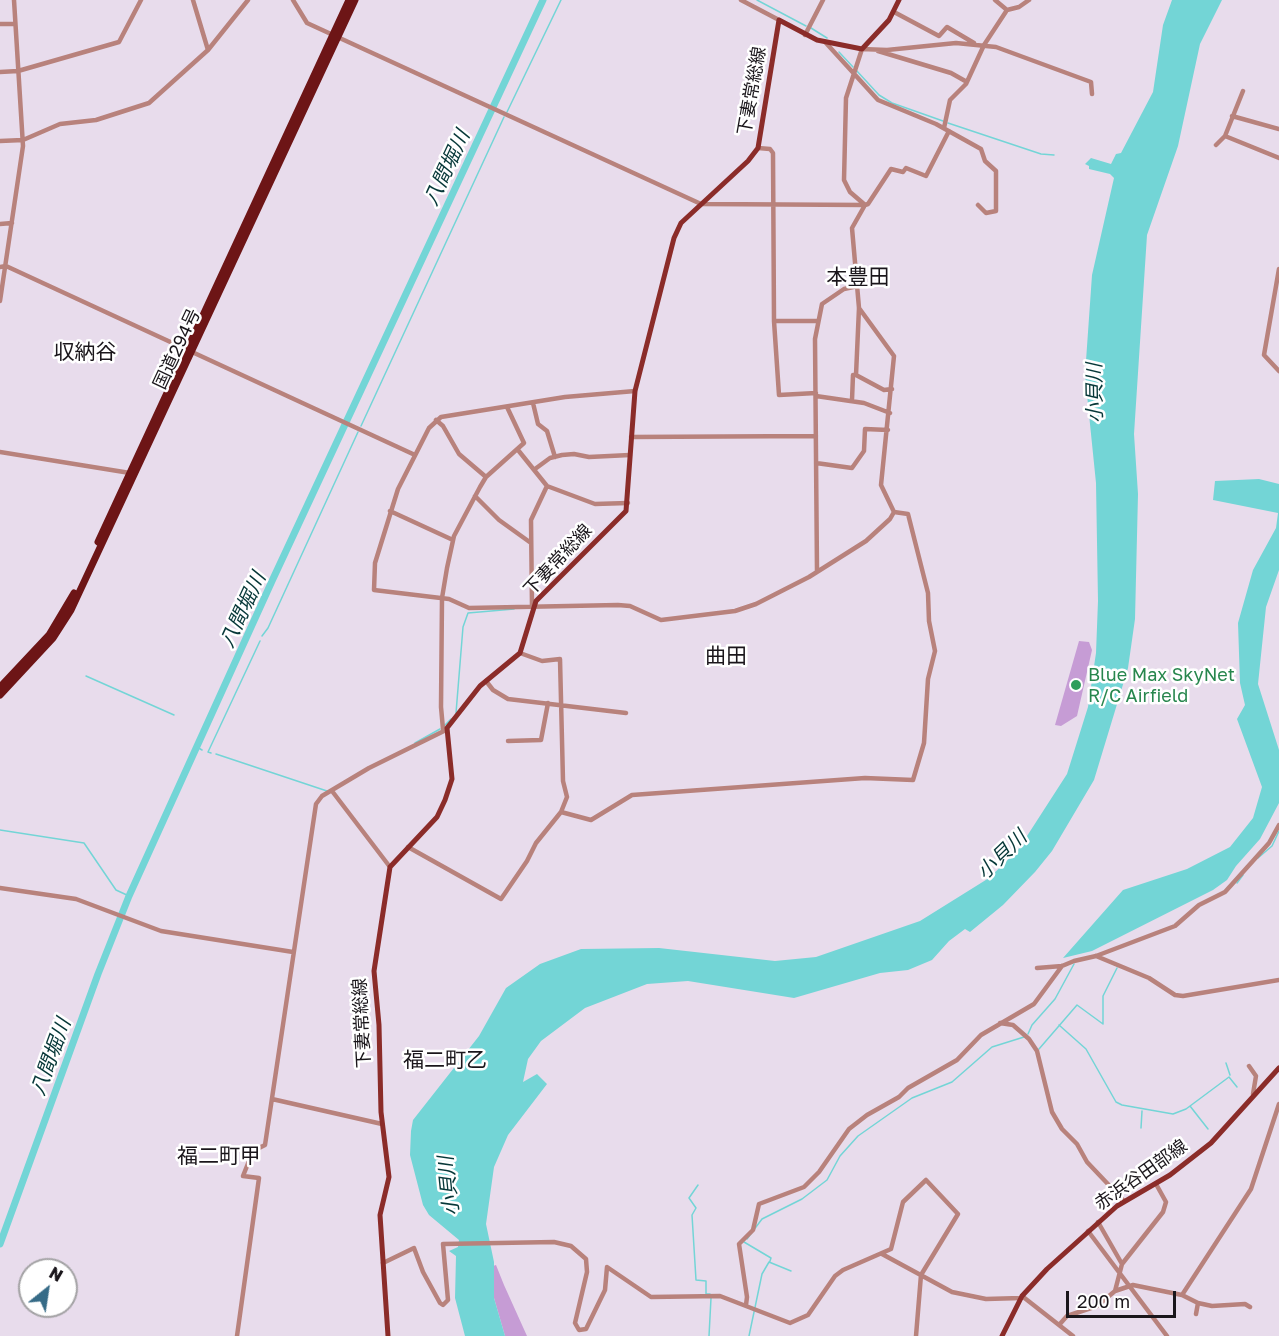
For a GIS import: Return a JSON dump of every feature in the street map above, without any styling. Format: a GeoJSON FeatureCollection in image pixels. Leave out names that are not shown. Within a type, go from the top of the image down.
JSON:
{"type":"FeatureCollection","features":[{"type":"Feature","properties":{"kind":"highway","name":"国道294号"},"geometry":{"type":"LineString","coordinates":[[0,694],[46,646],[71,610],[335,37],[349,0]]}},
{"type":"Feature","properties":{"kind":"highway","name":"国道294号"},"geometry":{"type":"LineString","coordinates":[[335,37],[356,0]]}},
{"type":"Feature","properties":{"kind":"highway","name":"国道294号"},"geometry":{"type":"LineString","coordinates":[[0,687],[33,653],[62,616],[133,474]]}},
{"type":"Feature","properties":{"kind":"main road"},"geometry":{"type":"LineString","coordinates":[[779,20],[808,30],[826,43],[862,50],[894,12],[898,0]]}},
{"type":"Feature","properties":{"kind":"main road","name":"下妻常総線"},"geometry":{"type":"LineString","coordinates":[[520,653],[532,607],[620,518],[628,503],[635,391],[674,238],[681,223],[748,161],[758,148],[779,20]]}},
{"type":"Feature","properties":{"kind":"main road"},"geometry":{"type":"LineString","coordinates":[[390,867],[437,817],[450,787],[452,769],[445,729],[486,681],[520,653]]}},
{"type":"Feature","properties":{"kind":"main road","name":"下妻常総線"},"geometry":{"type":"LineString","coordinates":[[388,1336],[380,1215],[389,1177],[382,1124],[374,971],[390,867]]}},
{"type":"Feature","properties":{"kind":"main road","name":"赤浜谷田部線"},"geometry":{"type":"LineString","coordinates":[[1002,1336],[1022,1297],[1088,1231],[1124,1201],[1156,1184],[1210,1143],[1253,1094],[1278,1071]]}},
{"type":"Feature","properties":{"kind":"street"},"geometry":{"type":"LineString","coordinates":[[0,301],[3,266],[12,223],[23,140],[14,0]]}},
{"type":"Feature","properties":{"kind":"street"},"geometry":{"type":"LineString","coordinates":[[0,72],[18,71],[119,42],[141,0]]}},
{"type":"Feature","properties":{"kind":"street"},"geometry":{"type":"LineString","coordinates":[[193,0],[208,50]]}},
{"type":"Feature","properties":{"kind":"street"},"geometry":{"type":"LineString","coordinates":[[0,141],[23,140],[60,124],[96,120],[149,103],[208,50],[248,0]]}},
{"type":"Feature","properties":{"kind":"street"},"geometry":{"type":"LineString","coordinates":[[292,0],[307,23],[335,37],[701,204],[865,205]]}},
{"type":"Feature","properties":{"kind":"street"},"geometry":{"type":"LineString","coordinates":[[741,0],[779,20]]}},
{"type":"Feature","properties":{"kind":"street"},"geometry":{"type":"LineString","coordinates":[[808,30],[823,0]]}},
{"type":"Feature","properties":{"kind":"street"},"geometry":{"type":"LineString","coordinates":[[995,0],[1002,2],[1006,10]]}},
{"type":"Feature","properties":{"kind":"street"},"geometry":{"type":"LineString","coordinates":[[852,400],[853,375],[856,375],[860,308],[852,228],[865,205],[868,204],[891,169],[903,172],[906,168],[927,176],[946,128],[951,100],[967,82],[984,45],[1006,10],[1019,7],[1029,0]]}},
{"type":"Feature","properties":{"kind":"street"},"geometry":{"type":"LineString","coordinates":[[894,12],[939,36],[946,27],[977,44]]}},
{"type":"Feature","properties":{"kind":"street"},"geometry":{"type":"LineString","coordinates":[[0,24],[15,24]]}},
{"type":"Feature","properties":{"kind":"street"},"geometry":{"type":"LineString","coordinates":[[826,43],[883,104],[946,128],[978,147],[984,161],[996,171],[996,211],[986,213],[978,205]]}},
{"type":"Feature","properties":{"kind":"street"},"geometry":{"type":"LineString","coordinates":[[865,205],[850,192],[844,180],[845,107],[853,72],[862,50],[878,51],[956,44],[984,45],[1017,53],[1091,82],[1092,94]]}},
{"type":"Feature","properties":{"kind":"street"},"geometry":{"type":"LineString","coordinates":[[878,51],[951,73],[967,82]]}},
{"type":"Feature","properties":{"kind":"street"},"geometry":{"type":"LineString","coordinates":[[1216,145],[1225,136],[1243,91]]}},
{"type":"Feature","properties":{"kind":"street"},"geometry":{"type":"LineString","coordinates":[[1232,116],[1279,129]]}},
{"type":"Feature","properties":{"kind":"street"},"geometry":{"type":"LineString","coordinates":[[1225,136],[1279,158]]}},
{"type":"Feature","properties":{"kind":"street"},"geometry":{"type":"LineString","coordinates":[[758,148],[770,149],[773,153],[774,321],[779,395],[816,395],[852,400],[890,413]]}},
{"type":"Feature","properties":{"kind":"street"},"geometry":{"type":"LineString","coordinates":[[0,224],[12,223]]}},
{"type":"Feature","properties":{"kind":"street"},"geometry":{"type":"LineString","coordinates":[[3,266],[415,455]]}},
{"type":"Feature","properties":{"kind":"street"},"geometry":{"type":"LineString","coordinates":[[1279,269],[1264,355],[1279,371]]}},
{"type":"Feature","properties":{"kind":"street"},"geometry":{"type":"LineString","coordinates":[[818,572],[815,339],[822,304],[844,289],[858,286]]}},
{"type":"Feature","properties":{"kind":"street"},"geometry":{"type":"LineString","coordinates":[[860,308],[894,356],[881,485],[894,512]]}},
{"type":"Feature","properties":{"kind":"street"},"geometry":{"type":"LineString","coordinates":[[774,321],[818,321]]}},
{"type":"Feature","properties":{"kind":"street"},"geometry":{"type":"LineString","coordinates":[[856,375],[884,390],[892,389]]}},
{"type":"Feature","properties":{"kind":"street"},"geometry":{"type":"LineString","coordinates":[[635,391],[533,403],[441,417],[436,420],[429,428],[415,455],[390,511],[375,564],[374,590],[442,598],[469,608],[618,605],[630,606],[661,620],[714,615],[756,604],[818,572],[866,541],[890,519],[894,512]]}},
{"type":"Feature","properties":{"kind":"street"},"geometry":{"type":"LineString","coordinates":[[533,403],[538,424],[547,432],[555,457]]}},
{"type":"Feature","properties":{"kind":"street"},"geometry":{"type":"LineString","coordinates":[[237,1336],[259,1178],[243,1176],[254,1151],[265,1145],[316,804],[322,796],[445,729],[441,707],[442,598],[453,540],[486,477],[524,443],[523,436],[507,407]]}},
{"type":"Feature","properties":{"kind":"street"},"geometry":{"type":"LineString","coordinates":[[436,420],[443,426],[459,454],[486,477]]}},
{"type":"Feature","properties":{"kind":"street"},"geometry":{"type":"LineString","coordinates":[[816,462],[852,468],[864,451],[865,429],[888,430]]}},
{"type":"Feature","properties":{"kind":"street"},"geometry":{"type":"LineString","coordinates":[[631,436],[816,436]]}},
{"type":"Feature","properties":{"kind":"street"},"geometry":{"type":"LineString","coordinates":[[518,450],[547,486],[595,504],[628,503]]}},
{"type":"Feature","properties":{"kind":"street"},"geometry":{"type":"LineString","coordinates":[[0,452],[133,474]]}},
{"type":"Feature","properties":{"kind":"street"},"geometry":{"type":"LineString","coordinates":[[535,470],[555,457],[574,454],[589,457],[630,455]]}},
{"type":"Feature","properties":{"kind":"street"},"geometry":{"type":"LineString","coordinates":[[532,607],[531,520],[547,486]]}},
{"type":"Feature","properties":{"kind":"street"},"geometry":{"type":"LineString","coordinates":[[475,496],[499,520],[531,543]]}},
{"type":"Feature","properties":{"kind":"street"},"geometry":{"type":"LineString","coordinates":[[390,511],[453,540]]}},
{"type":"Feature","properties":{"kind":"street"},"geometry":{"type":"LineString","coordinates":[[561,812],[591,820],[632,795],[865,778],[913,780],[924,743],[928,679],[935,651],[929,621],[928,593],[908,514],[894,512]]}},
{"type":"Feature","properties":{"kind":"street"},"geometry":{"type":"LineString","coordinates":[[408,847],[501,899],[527,861],[536,843],[561,812],[567,796],[563,781],[560,659],[542,661],[520,653]]}},
{"type":"Feature","properties":{"kind":"street"},"geometry":{"type":"LineString","coordinates":[[486,681],[493,690],[508,699],[626,713]]}},
{"type":"Feature","properties":{"kind":"street"},"geometry":{"type":"LineString","coordinates":[[508,741],[541,740],[548,703]]}},
{"type":"Feature","properties":{"kind":"street"},"geometry":{"type":"LineString","coordinates":[[332,791],[390,867]]}},
{"type":"Feature","properties":{"kind":"street"},"geometry":{"type":"LineString","coordinates":[[1037,968],[1062,966],[1096,956],[1175,926],[1199,905],[1225,892],[1269,843],[1279,825]]}},
{"type":"Feature","properties":{"kind":"street"},"geometry":{"type":"LineString","coordinates":[[0,888],[76,899],[161,931],[293,952]]}},
{"type":"Feature","properties":{"kind":"street"},"geometry":{"type":"LineString","coordinates":[[1096,956],[1149,978],[1175,995],[1183,996],[1279,980]]}},
{"type":"Feature","properties":{"kind":"street"},"geometry":{"type":"LineString","coordinates":[[746,1305],[739,1244],[753,1230],[759,1204],[804,1187],[819,1172],[849,1129],[867,1115],[890,1104],[908,1088],[957,1060],[981,1035],[1034,1004],[1062,966]]}},
{"type":"Feature","properties":{"kind":"street"},"geometry":{"type":"LineString","coordinates":[[1000,1023],[1013,1025],[1024,1031],[1037,1051],[1053,1112],[1062,1130],[1077,1144],[1087,1162],[1124,1201]]}},
{"type":"Feature","properties":{"kind":"street"},"geometry":{"type":"LineString","coordinates":[[1250,1066],[1256,1076],[1253,1094]]}},
{"type":"Feature","properties":{"kind":"street"},"geometry":{"type":"LineString","coordinates":[[272,1099],[382,1124]]}},
{"type":"Feature","properties":{"kind":"street"},"geometry":{"type":"LineString","coordinates":[[1182,1295],[1251,1188],[1279,1104]]}},
{"type":"Feature","properties":{"kind":"street"},"geometry":{"type":"LineString","coordinates":[[383,1263],[414,1248],[423,1272],[443,1305],[448,1300],[442,1246],[455,1243],[554,1242],[571,1246],[583,1254],[588,1266],[576,1323],[579,1330],[586,1329],[605,1290],[607,1267],[651,1297],[720,1296],[790,1323],[808,1315],[835,1276],[853,1263],[891,1249],[903,1202],[926,1180],[958,1214],[921,1275],[916,1336]]}},
{"type":"Feature","properties":{"kind":"street"},"geometry":{"type":"LineString","coordinates":[[1115,1291],[1122,1264],[1163,1212],[1166,1203],[1156,1184]]}},
{"type":"Feature","properties":{"kind":"street"},"geometry":{"type":"LineString","coordinates":[[1098,1222],[1122,1264]]}},
{"type":"Feature","properties":{"kind":"street"},"geometry":{"type":"LineString","coordinates":[[1088,1231],[1167,1336]]}},
{"type":"Feature","properties":{"kind":"street"},"geometry":{"type":"LineString","coordinates":[[882,1254],[952,1292],[986,1299],[1022,1297],[1073,1336]]}},
{"type":"Feature","properties":{"kind":"street"},"geometry":{"type":"LineString","coordinates":[[1059,1325],[1067,1316],[1097,1306],[1115,1291],[1140,1286],[1182,1295],[1198,1303],[1212,1306],[1245,1304],[1250,1307]]}},
{"type":"Feature","properties":{"kind":"street"},"geometry":{"type":"LineString","coordinates":[[1196,1314],[1198,1303]]}},
{"type":"Feature","properties":{"kind":"shaded area","name":"Blue Max SkyNet R/C Airfield"},"geometry":{"type":"Polygon","coordinates":[[[1079,641],[1089,642],[1092,650],[1077,716],[1061,726],[1055,725],[1079,641]]]}},
{"type":"Feature","properties":{"kind":"shaded area"},"geometry":{"type":"Polygon","coordinates":[[[496,1265],[527,1336],[505,1336],[494,1298],[493,1266],[496,1265]]]}},
{"type":"Feature","properties":{"kind":"water","name":"小貝川"},"geometry":{"type":"Polygon","coordinates":[[[1172,0],[1222,0],[1200,44],[1178,146],[1147,235],[1134,434],[1138,494],[1135,619],[1128,668],[1094,780],[1052,851],[1035,872],[1003,905],[970,932],[965,929],[949,941],[932,960],[908,970],[880,973],[794,998],[688,981],[647,984],[585,1008],[541,1041],[528,1059],[523,1082],[537,1074],[547,1084],[508,1135],[494,1167],[486,1224],[494,1262],[494,1298],[505,1336],[465,1336],[455,1298],[456,1256],[449,1251],[458,1247],[459,1240],[429,1215],[423,1205],[410,1155],[411,1131],[413,1120],[479,1036],[506,988],[540,964],[581,949],[659,948],[775,961],[816,957],[920,921],[989,878],[1018,850],[1067,774],[1088,707],[1096,653],[1098,601],[1096,483],[1085,375],[1092,275],[1114,178],[1110,174],[1089,169],[1089,166],[1085,164],[1091,158],[1111,164],[1116,154],[1121,153],[1153,92],[1163,25],[1172,0]]]}},
{"type":"Feature","properties":{"kind":"water"},"geometry":{"type":"Polygon","coordinates":[[[1259,479],[1279,484],[1279,570],[1266,607],[1258,684],[1279,750],[1279,803],[1260,839],[1227,880],[1213,890],[1092,951],[1063,958],[1123,890],[1187,869],[1230,847],[1253,818],[1262,787],[1237,719],[1245,705],[1240,683],[1238,623],[1253,570],[1276,528],[1278,513],[1213,500],[1215,481],[1259,479]]]}},
{"type":"Feature","properties":{"kind":"waterway","name":"八間堀川"},"geometry":{"type":"LineString","coordinates":[[0,1244],[98,974],[129,896],[272,581],[543,0]]}},
{"type":"Feature","properties":{"kind":"waterway"},"geometry":{"type":"LineString","coordinates":[[507,112],[561,0]]}},
{"type":"Feature","properties":{"kind":"waterway"},"geometry":{"type":"LineString","coordinates":[[757,0],[806,26]]}},
{"type":"Feature","properties":{"kind":"waterway"},"geometry":{"type":"LineString","coordinates":[[811,28],[827,38]]}},
{"type":"Feature","properties":{"kind":"waterway"},"geometry":{"type":"LineString","coordinates":[[839,52],[853,67]]}},
{"type":"Feature","properties":{"kind":"waterway"},"geometry":{"type":"LineString","coordinates":[[856,70],[879,95],[892,103],[943,121]]}},
{"type":"Feature","properties":{"kind":"waterway"},"geometry":{"type":"LineString","coordinates":[[361,426],[504,117]]}},
{"type":"Feature","properties":{"kind":"waterway"},"geometry":{"type":"LineString","coordinates":[[948,123],[1041,154],[1054,155]]}},
{"type":"Feature","properties":{"kind":"waterway"},"geometry":{"type":"LineString","coordinates":[[262,636],[268,628],[358,432]]}},
{"type":"Feature","properties":{"kind":"waterway"},"geometry":{"type":"LineString","coordinates":[[456,713],[463,627],[468,613],[514,609]]}},
{"type":"Feature","properties":{"kind":"waterway"},"geometry":{"type":"LineString","coordinates":[[211,753],[208,752],[260,641]]}},
{"type":"Feature","properties":{"kind":"waterway"},"geometry":{"type":"LineString","coordinates":[[86,676],[174,715]]}},
{"type":"Feature","properties":{"kind":"waterway"},"geometry":{"type":"LineString","coordinates":[[444,726],[451,719]]}},
{"type":"Feature","properties":{"kind":"waterway"},"geometry":{"type":"LineString","coordinates":[[415,743],[440,729]]}},
{"type":"Feature","properties":{"kind":"waterway","name":"八間堀川"},"geometry":{"type":"LineString","coordinates":[[197,747],[202,750]]}},
{"type":"Feature","properties":{"kind":"waterway"},"geometry":{"type":"LineString","coordinates":[[216,754],[327,791]]}},
{"type":"Feature","properties":{"kind":"waterway"},"geometry":{"type":"LineString","coordinates":[[0,830],[84,843],[116,890],[129,896]]}},
{"type":"Feature","properties":{"kind":"waterway"},"geometry":{"type":"LineString","coordinates":[[1258,858],[1272,846],[1279,831]]}},
{"type":"Feature","properties":{"kind":"waterway"},"geometry":{"type":"LineString","coordinates":[[1237,883],[1243,875]]}},
{"type":"Feature","properties":{"kind":"waterway"},"geometry":{"type":"LineString","coordinates":[[1028,1034],[1032,1025],[1055,999],[1074,964]]}},
{"type":"Feature","properties":{"kind":"waterway"},"geometry":{"type":"LineString","coordinates":[[1039,1049],[1077,1005],[1103,1024],[1103,996],[1117,968]]}},
{"type":"Feature","properties":{"kind":"waterway"},"geometry":{"type":"LineString","coordinates":[[1059,1025],[1086,1049],[1116,1102],[1122,1105],[1173,1114],[1186,1109],[1229,1077],[1237,1087]]}},
{"type":"Feature","properties":{"kind":"waterway"},"geometry":{"type":"LineString","coordinates":[[747,1239],[762,1219],[802,1199],[827,1180],[840,1156],[858,1136],[912,1098],[952,1082],[992,1047],[1024,1037]]}},
{"type":"Feature","properties":{"kind":"waterway"},"geometry":{"type":"LineString","coordinates":[[1226,1063],[1230,1075]]}},
{"type":"Feature","properties":{"kind":"waterway"},"geometry":{"type":"LineString","coordinates":[[1190,1106],[1208,1129]]}},
{"type":"Feature","properties":{"kind":"waterway"},"geometry":{"type":"LineString","coordinates":[[1141,1128],[1142,1111]]}},
{"type":"Feature","properties":{"kind":"waterway"},"geometry":{"type":"LineString","coordinates":[[698,1185],[689,1198],[696,1208],[692,1215],[696,1280],[706,1281],[706,1294],[710,1294]]}},
{"type":"Feature","properties":{"kind":"waterway"},"geometry":{"type":"LineString","coordinates":[[744,1242],[771,1258],[770,1261]]}},
{"type":"Feature","properties":{"kind":"waterway"},"geometry":{"type":"LineString","coordinates":[[749,1336],[762,1274],[769,1262],[791,1271]]}},
{"type":"Feature","properties":{"kind":"waterway"},"geometry":{"type":"LineString","coordinates":[[709,1336],[711,1298]]}},
{"type":"Feature","properties":{"kind":"place","name":"Blue Max SkyNet R/C Airfield"},"geometry":{"type":"Point","coordinates":[1076,685]}},
{"type":"Feature","properties":{"kind":"district","name":"本豊田"},"geometry":{"type":"Point","coordinates":[858,277]}},
{"type":"Feature","properties":{"kind":"district","name":"収納谷"},"geometry":{"type":"Point","coordinates":[85,352]}},
{"type":"Feature","properties":{"kind":"district","name":"曲田"},"geometry":{"type":"Point","coordinates":[726,656]}},
{"type":"Feature","properties":{"kind":"district","name":"福二町乙"},"geometry":{"type":"Point","coordinates":[445,1060]}},
{"type":"Feature","properties":{"kind":"district","name":"福二町甲"},"geometry":{"type":"Point","coordinates":[219,1156]}}]}
